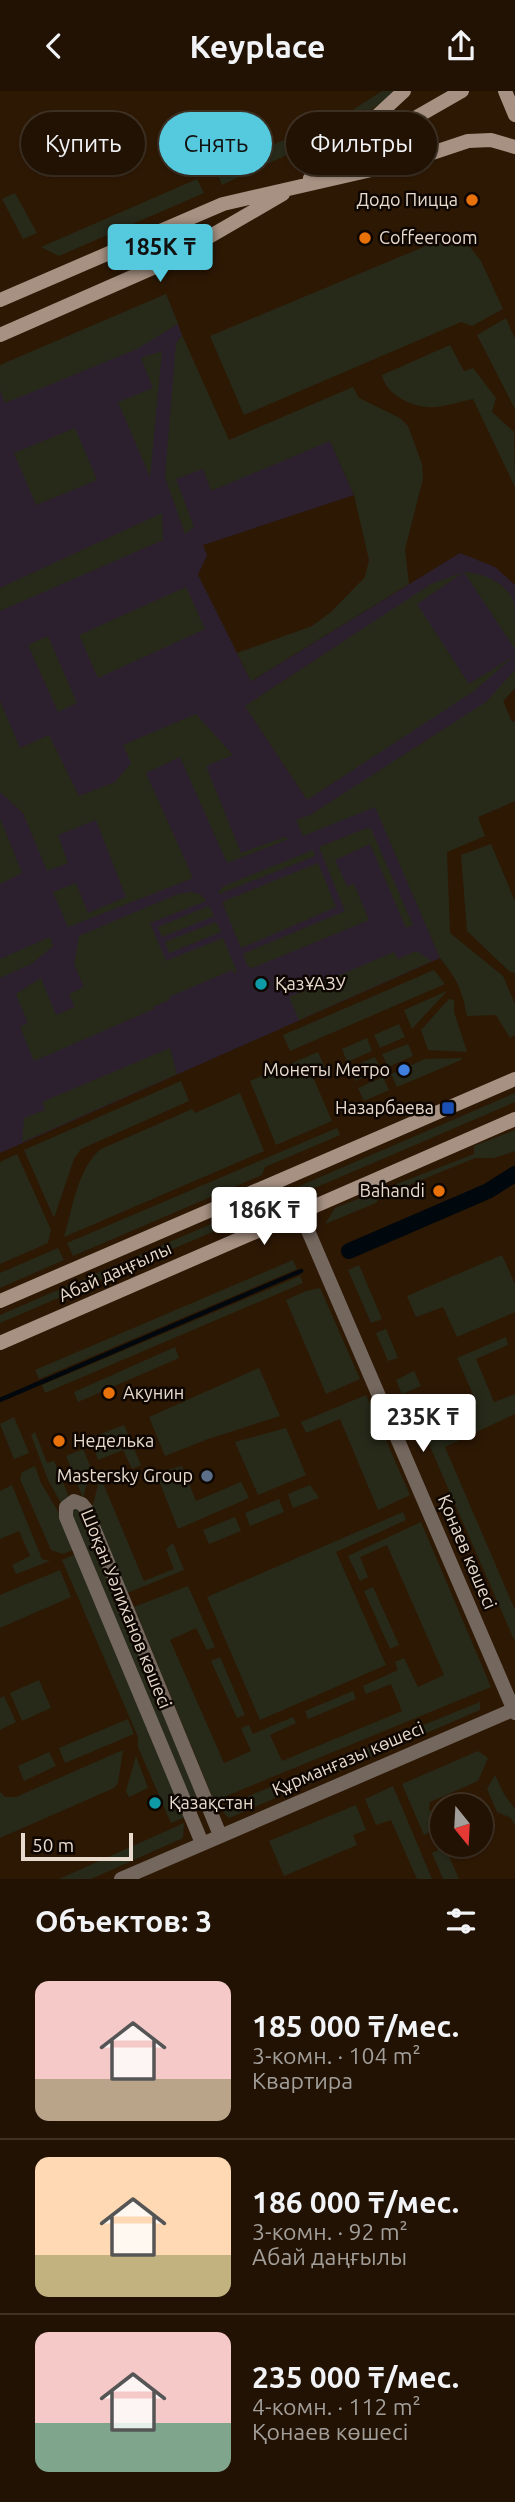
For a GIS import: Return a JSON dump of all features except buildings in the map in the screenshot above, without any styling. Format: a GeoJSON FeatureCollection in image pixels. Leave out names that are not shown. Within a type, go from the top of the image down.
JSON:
{"type":"FeatureCollection","features":[{"type":"Feature","properties":{"kind":"main road"},"geometry":{"type":"LineString","coordinates":[[297,186],[336,155],[404,91]]}},
{"type":"Feature","properties":{"kind":"main road"},"geometry":{"type":"LineString","coordinates":[[0,335],[164,263],[462,91]]}},
{"type":"Feature","properties":{"kind":"main road"},"geometry":{"type":"LineString","coordinates":[[505,91],[515,115]]}},
{"type":"Feature","properties":{"kind":"main road"},"geometry":{"type":"LineString","coordinates":[[0,300],[223,204],[402,163],[468,141],[491,140],[515,147]]}},
{"type":"Feature","properties":{"kind":"main road","name":"Абай даңғылы"},"geometry":{"type":"LineString","coordinates":[[0,1301],[515,1079]]}},
{"type":"Feature","properties":{"kind":"main road","name":"Абай даңғылы"},"geometry":{"type":"LineString","coordinates":[[0,1343],[515,1119]]}},
{"type":"Feature","properties":{"kind":"street","name":"Қонаев көшесі"},"geometry":{"type":"LineString","coordinates":[[300,1212],[515,1711]]}},
{"type":"Feature","properties":{"kind":"street","name":"Шоқан Уәлиханов көшесі"},"geometry":{"type":"LineString","coordinates":[[202,1843],[66,1517],[66,1507],[74,1501],[86,1509],[220,1835]]}},
{"type":"Feature","properties":{"kind":"street","name":"Құрманғазы көшесі"},"geometry":{"type":"LineString","coordinates":[[121,1879],[515,1711]]}},
{"type":"Feature","properties":{"kind":"shaded area"},"geometry":{"type":"Polygon","coordinates":[[[169,301],[182,335],[176,344],[218,445],[314,404],[354,495],[203,545],[207,555],[198,575],[251,681],[460,553],[495,567],[515,585],[515,688],[503,701],[512,722],[515,721],[515,801],[396,852],[440,958],[0,1153],[0,379],[169,301]]]}},
{"type":"Feature","properties":{"kind":"green space"},"geometry":{"type":"Polygon","coordinates":[[[382,91],[396,91],[367,112],[347,112],[382,91]]]}},
{"type":"Feature","properties":{"kind":"green space"},"geometry":{"type":"Polygon","coordinates":[[[286,139],[286,155],[272,162],[272,145],[286,139]]]}},
{"type":"Feature","properties":{"kind":"green space"},"geometry":{"type":"Polygon","coordinates":[[[218,175],[243,175],[222,185],[218,175]]]}},
{"type":"Feature","properties":{"kind":"green space"},"geometry":{"type":"Polygon","coordinates":[[[197,179],[204,193],[59,256],[41,247],[197,179]]]}},
{"type":"Feature","properties":{"kind":"green space"},"geometry":{"type":"Polygon","coordinates":[[[15,193],[37,233],[23,239],[2,199],[15,193]]]}},
{"type":"Feature","properties":{"kind":"green space"},"geometry":{"type":"Polygon","coordinates":[[[452,240],[470,247],[481,261],[503,309],[472,326],[461,322],[244,415],[210,336],[433,243],[452,240]]]}},
{"type":"Feature","properties":{"kind":"green space"},"geometry":{"type":"Polygon","coordinates":[[[166,294],[178,324],[137,349],[5,403],[0,390],[0,365],[166,294]]]}},
{"type":"Feature","properties":{"kind":"green space"},"geometry":{"type":"Polygon","coordinates":[[[506,318],[515,339],[515,409],[477,335],[506,318]]]}},
{"type":"Feature","properties":{"kind":"green space"},"geometry":{"type":"Polygon","coordinates":[[[182,335],[229,440],[353,387],[359,398],[400,418],[408,426],[422,464],[423,479],[405,549],[409,584],[251,681],[237,653],[312,626],[331,612],[365,577],[369,560],[354,495],[330,441],[211,491],[203,469],[176,479],[194,527],[185,534],[165,477],[176,344],[182,335]]]}},
{"type":"Feature","properties":{"kind":"green space"},"geometry":{"type":"Polygon","coordinates":[[[450,345],[464,371],[473,368],[496,398],[492,412],[514,432],[515,487],[473,399],[440,406],[419,406],[403,400],[389,389],[385,382],[382,375],[450,345]]]}},
{"type":"Feature","properties":{"kind":"green space"},"geometry":{"type":"Polygon","coordinates":[[[162,351],[150,477],[118,402],[153,388],[141,358],[162,351]]]}},
{"type":"Feature","properties":{"kind":"green space"},"geometry":{"type":"Polygon","coordinates":[[[75,428],[97,480],[36,505],[14,453],[75,428]]]}},
{"type":"Feature","properties":{"kind":"green space"},"geometry":{"type":"Polygon","coordinates":[[[162,513],[163,540],[0,611],[0,588],[162,513]]]}},
{"type":"Feature","properties":{"kind":"green space"},"geometry":{"type":"Polygon","coordinates":[[[464,572],[494,580],[511,596],[514,603],[515,649],[464,572]]]}},
{"type":"Feature","properties":{"kind":"green space"},"geometry":{"type":"Polygon","coordinates":[[[464,572],[417,604],[469,684],[514,656],[474,691],[307,800],[245,706],[431,584],[464,572]]]}},
{"type":"Feature","properties":{"kind":"green space"},"geometry":{"type":"Polygon","coordinates":[[[186,587],[205,629],[98,678],[79,635],[186,587]]]}},
{"type":"Feature","properties":{"kind":"green space"},"geometry":{"type":"Polygon","coordinates":[[[48,636],[77,703],[58,712],[28,645],[48,636]]]}},
{"type":"Feature","properties":{"kind":"green space"},"geometry":{"type":"Polygon","coordinates":[[[515,670],[515,688],[503,701],[512,722],[515,721],[515,801],[478,817],[485,836],[447,852],[450,933],[503,976],[515,1004],[515,1035],[510,1038],[496,1015],[467,1016],[458,985],[440,958],[375,807],[303,836],[296,820],[310,815],[486,702],[515,670]]]}},
{"type":"Feature","properties":{"kind":"green space"},"geometry":{"type":"Polygon","coordinates":[[[0,701],[20,748],[49,735],[79,796],[115,782],[131,763],[123,745],[196,714],[233,755],[206,766],[241,853],[285,837],[289,839],[227,863],[180,757],[146,773],[193,878],[68,927],[53,892],[76,883],[88,913],[126,897],[96,820],[58,835],[68,863],[47,871],[23,813],[0,792],[0,701]]]}},
{"type":"Feature","properties":{"kind":"green space"},"geometry":{"type":"Polygon","coordinates":[[[0,818],[22,873],[0,884],[0,818]]]}},
{"type":"Feature","properties":{"kind":"green space"},"geometry":{"type":"Polygon","coordinates":[[[367,828],[371,829],[413,925],[406,928],[370,844],[335,860],[347,886],[354,884],[369,920],[252,968],[248,967],[243,954],[345,911],[319,847],[367,828]]]}},
{"type":"Feature","properties":{"kind":"green space"},"geometry":{"type":"Polygon","coordinates":[[[491,844],[515,901],[515,973],[510,972],[467,931],[461,855],[491,844]]]}},
{"type":"Feature","properties":{"kind":"green space"},"geometry":{"type":"Polygon","coordinates":[[[313,850],[315,856],[219,894],[224,886],[313,850]]]}},
{"type":"Feature","properties":{"kind":"green space"},"geometry":{"type":"Polygon","coordinates":[[[318,863],[336,907],[241,948],[222,902],[318,863]]]}},
{"type":"Feature","properties":{"kind":"green space"},"geometry":{"type":"Polygon","coordinates":[[[192,892],[201,895],[206,901],[150,923],[166,961],[223,938],[237,972],[232,970],[169,997],[169,1000],[153,1007],[154,1009],[34,1061],[20,1027],[28,1023],[16,994],[41,978],[56,1015],[75,1007],[69,994],[84,987],[74,964],[79,936],[178,894],[192,892]]]}},
{"type":"Feature","properties":{"kind":"green space"},"geometry":{"type":"Polygon","coordinates":[[[209,906],[214,916],[162,937],[158,927],[209,906]]]}},
{"type":"Feature","properties":{"kind":"green space"},"geometry":{"type":"Polygon","coordinates":[[[216,922],[221,932],[169,953],[165,942],[216,922]]]}},
{"type":"Feature","properties":{"kind":"green space"},"geometry":{"type":"Polygon","coordinates":[[[50,937],[53,946],[33,963],[0,978],[0,959],[50,937]]]}},
{"type":"Feature","properties":{"kind":"green space"},"geometry":{"type":"Polygon","coordinates":[[[416,951],[432,961],[299,1020],[289,997],[394,952],[398,959],[416,951]]]}},
{"type":"Feature","properties":{"kind":"green space"},"geometry":{"type":"Polygon","coordinates":[[[434,970],[445,984],[290,1051],[283,1035],[434,970]]]}},
{"type":"Feature","properties":{"kind":"green space"},"geometry":{"type":"Polygon","coordinates":[[[447,991],[412,1029],[404,1010],[447,991]]]}},
{"type":"Feature","properties":{"kind":"green space"},"geometry":{"type":"Polygon","coordinates":[[[449,999],[454,1000],[454,1012],[467,1052],[428,1050],[421,1030],[449,999]]]}},
{"type":"Feature","properties":{"kind":"green space"},"geometry":{"type":"Polygon","coordinates":[[[399,1024],[405,1037],[380,1048],[374,1035],[399,1024]]]}},
{"type":"Feature","properties":{"kind":"green space"},"geometry":{"type":"Polygon","coordinates":[[[367,1038],[372,1051],[347,1062],[342,1049],[367,1038]]]}},
{"type":"Feature","properties":{"kind":"green space"},"geometry":{"type":"Polygon","coordinates":[[[408,1044],[413,1056],[388,1067],[382,1054],[408,1044]]]}},
{"type":"Feature","properties":{"kind":"green space"},"geometry":{"type":"Polygon","coordinates":[[[170,1048],[177,1074],[22,1142],[24,1118],[45,1110],[42,1102],[170,1048]]]}},
{"type":"Feature","properties":{"kind":"green space"},"geometry":{"type":"Polygon","coordinates":[[[318,1052],[326,1070],[313,1077],[332,1121],[276,1145],[250,1081],[318,1052]]]}},
{"type":"Feature","properties":{"kind":"green space"},"geometry":{"type":"Polygon","coordinates":[[[375,1057],[381,1071],[355,1081],[350,1068],[375,1057]]]}},
{"type":"Feature","properties":{"kind":"green space"},"geometry":{"type":"Polygon","coordinates":[[[462,1058],[397,1087],[391,1074],[425,1059],[462,1058]]]}},
{"type":"Feature","properties":{"kind":"green space"},"geometry":{"type":"Polygon","coordinates":[[[383,1077],[389,1090],[364,1101],[358,1088],[383,1077]]]}},
{"type":"Feature","properties":{"kind":"green space"},"geometry":{"type":"Polygon","coordinates":[[[181,1081],[189,1101],[81,1149],[74,1159],[54,1218],[24,1150],[181,1081]]]}},
{"type":"Feature","properties":{"kind":"green space"},"geometry":{"type":"Polygon","coordinates":[[[240,1093],[264,1151],[64,1237],[81,1178],[101,1149],[192,1109],[195,1113],[240,1093]]]}},
{"type":"Feature","properties":{"kind":"green space"},"geometry":{"type":"Polygon","coordinates":[[[515,1093],[515,1102],[0,1323],[0,1315],[515,1093]]]}},
{"type":"Feature","properties":{"kind":"green space"},"geometry":{"type":"Polygon","coordinates":[[[337,1128],[340,1135],[265,1167],[262,1175],[73,1256],[67,1243],[337,1128]]]}},
{"type":"Feature","properties":{"kind":"green space"},"geometry":{"type":"Polygon","coordinates":[[[515,1130],[515,1151],[494,1158],[475,1158],[380,1197],[376,1203],[325,1224],[335,1208],[474,1154],[474,1146],[515,1130]]]}},
{"type":"Feature","properties":{"kind":"green space"},"geometry":{"type":"Polygon","coordinates":[[[17,1154],[51,1230],[48,1243],[0,1264],[0,1162],[17,1154]]]}},
{"type":"Feature","properties":{"kind":"green space"},"geometry":{"type":"Polygon","coordinates":[[[58,1248],[64,1260],[0,1288],[0,1273],[58,1248]]]}},
{"type":"Feature","properties":{"kind":"green space"},"geometry":{"type":"Polygon","coordinates":[[[502,1255],[515,1284],[515,1312],[457,1337],[443,1307],[416,1317],[407,1296],[502,1255]]]}},
{"type":"Feature","properties":{"kind":"green space"},"geometry":{"type":"Polygon","coordinates":[[[293,1260],[297,1269],[39,1379],[35,1370],[293,1260]]]}},
{"type":"Feature","properties":{"kind":"green space"},"geometry":{"type":"Polygon","coordinates":[[[359,1265],[382,1319],[371,1323],[348,1270],[359,1265]]]}},
{"type":"Feature","properties":{"kind":"green space"},"geometry":{"type":"Polygon","coordinates":[[[300,1276],[303,1283],[45,1393],[42,1385],[300,1276]]]}},
{"type":"Feature","properties":{"kind":"green space"},"geometry":{"type":"Polygon","coordinates":[[[320,1288],[360,1379],[326,1394],[286,1300],[320,1288]]]}},
{"type":"Feature","properties":{"kind":"green space"},"geometry":{"type":"Polygon","coordinates":[[[386,1329],[398,1358],[388,1361],[376,1333],[386,1329]]]}},
{"type":"Feature","properties":{"kind":"green space"},"geometry":{"type":"Polygon","coordinates":[[[506,1337],[508,1345],[476,1359],[494,1402],[515,1394],[515,1414],[445,1447],[515,1610],[515,1642],[411,1403],[426,1398],[435,1417],[475,1399],[457,1358],[506,1337]]]}},
{"type":"Feature","properties":{"kind":"green space"},"geometry":{"type":"Polygon","coordinates":[[[175,1347],[179,1358],[78,1402],[74,1392],[175,1347]]]}},
{"type":"Feature","properties":{"kind":"green space"},"geometry":{"type":"Polygon","coordinates":[[[259,1368],[280,1416],[165,1456],[149,1417],[259,1368]]]}},
{"type":"Feature","properties":{"kind":"green space"},"geometry":{"type":"Polygon","coordinates":[[[414,1371],[421,1386],[402,1394],[396,1380],[414,1371]]]}},
{"type":"Feature","properties":{"kind":"green space"},"geometry":{"type":"Polygon","coordinates":[[[366,1395],[410,1495],[378,1510],[340,1419],[306,1433],[301,1422],[366,1395]]]}},
{"type":"Feature","properties":{"kind":"green space"},"geometry":{"type":"Polygon","coordinates":[[[14,1417],[29,1453],[14,1459],[0,1424],[14,1417]]]}},
{"type":"Feature","properties":{"kind":"green space"},"geometry":{"type":"Polygon","coordinates":[[[124,1425],[141,1465],[132,1469],[123,1450],[98,1460],[90,1438],[124,1425]]]}},
{"type":"Feature","properties":{"kind":"green space"},"geometry":{"type":"Polygon","coordinates":[[[286,1428],[306,1475],[258,1495],[235,1442],[286,1428]]]}},
{"type":"Feature","properties":{"kind":"green space"},"geometry":{"type":"Polygon","coordinates":[[[35,1432],[47,1463],[54,1461],[69,1497],[61,1503],[48,1480],[31,1435],[35,1432]]]}},
{"type":"Feature","properties":{"kind":"green space"},"geometry":{"type":"Polygon","coordinates":[[[83,1449],[91,1468],[83,1498],[66,1456],[83,1449]]]}},
{"type":"Feature","properties":{"kind":"green space"},"geometry":{"type":"Polygon","coordinates":[[[35,1466],[75,1549],[63,1554],[51,1550],[20,1479],[22,1472],[35,1466]]]}},
{"type":"Feature","properties":{"kind":"green space"},"geometry":{"type":"Polygon","coordinates":[[[182,1466],[196,1501],[241,1482],[249,1498],[178,1529],[156,1473],[182,1466]]]}},
{"type":"Feature","properties":{"kind":"green space"},"geometry":{"type":"Polygon","coordinates":[[[100,1476],[144,1581],[174,1569],[166,1549],[173,1543],[184,1570],[127,1593],[92,1509],[100,1476]]]}},
{"type":"Feature","properties":{"kind":"green space"},"geometry":{"type":"Polygon","coordinates":[[[12,1485],[42,1559],[50,1561],[16,1574],[12,1565],[30,1556],[19,1531],[0,1539],[0,1491],[12,1485]]]}},
{"type":"Feature","properties":{"kind":"green space"},"geometry":{"type":"Polygon","coordinates":[[[310,1485],[319,1498],[293,1508],[288,1494],[310,1485]]]}},
{"type":"Feature","properties":{"kind":"green space"},"geometry":{"type":"Polygon","coordinates":[[[279,1499],[284,1512],[250,1526],[245,1513],[279,1499]]]}},
{"type":"Feature","properties":{"kind":"green space"},"geometry":{"type":"Polygon","coordinates":[[[73,1506],[81,1509],[202,1805],[194,1809],[70,1513],[73,1506]]]}},
{"type":"Feature","properties":{"kind":"green space"},"geometry":{"type":"Polygon","coordinates":[[[403,1512],[406,1520],[336,1552],[386,1665],[260,1720],[207,1597],[403,1512]]]}},
{"type":"Feature","properties":{"kind":"green space"},"geometry":{"type":"Polygon","coordinates":[[[235,1517],[241,1531],[209,1544],[203,1530],[235,1517]]]}},
{"type":"Feature","properties":{"kind":"green space"},"geometry":{"type":"Polygon","coordinates":[[[421,1522],[491,1687],[214,1801],[134,1607],[188,1586],[215,1647],[207,1650],[196,1628],[170,1640],[224,1763],[251,1751],[241,1728],[249,1725],[253,1734],[293,1717],[296,1723],[270,1735],[282,1761],[402,1711],[391,1684],[366,1694],[363,1686],[398,1670],[395,1662],[404,1658],[418,1687],[444,1675],[387,1545],[360,1557],[368,1577],[360,1581],[348,1556],[421,1522]]]}},
{"type":"Feature","properties":{"kind":"green space"},"geometry":{"type":"Polygon","coordinates":[[[80,1552],[190,1815],[171,1823],[138,1747],[138,1737],[62,1560],[80,1552]]]}},
{"type":"Feature","properties":{"kind":"green space"},"geometry":{"type":"Polygon","coordinates":[[[60,1570],[71,1597],[0,1628],[0,1595],[60,1570]]]}},
{"type":"Feature","properties":{"kind":"green space"},"geometry":{"type":"Polygon","coordinates":[[[373,1587],[399,1645],[390,1649],[364,1591],[373,1587]]]}},
{"type":"Feature","properties":{"kind":"green space"},"geometry":{"type":"Polygon","coordinates":[[[220,1657],[245,1715],[237,1718],[211,1661],[220,1657]]]}},
{"type":"Feature","properties":{"kind":"green space"},"geometry":{"type":"Polygon","coordinates":[[[39,1680],[51,1708],[22,1721],[10,1693],[39,1680]]]}},
{"type":"Feature","properties":{"kind":"green space"},"geometry":{"type":"Polygon","coordinates":[[[353,1691],[356,1699],[308,1719],[305,1711],[353,1691]]]}},
{"type":"Feature","properties":{"kind":"green space"},"geometry":{"type":"Polygon","coordinates":[[[4,1696],[16,1722],[0,1730],[0,1698],[4,1696]]]}},
{"type":"Feature","properties":{"kind":"green space"},"geometry":{"type":"Polygon","coordinates":[[[480,1702],[480,1710],[229,1818],[219,1808],[480,1702]]]}},
{"type":"Feature","properties":{"kind":"green space"},"geometry":{"type":"Polygon","coordinates":[[[128,1719],[134,1734],[65,1763],[59,1748],[128,1719]]]}},
{"type":"Feature","properties":{"kind":"green space"},"geometry":{"type":"Polygon","coordinates":[[[123,1750],[118,1783],[114,1788],[0,1838],[0,1792],[5,1797],[16,1797],[123,1750]]]}},
{"type":"Feature","properties":{"kind":"green space"},"geometry":{"type":"Polygon","coordinates":[[[478,1751],[488,1758],[478,1781],[448,1794],[430,1794],[430,1832],[424,1835],[402,1784],[478,1751]]]}},
{"type":"Feature","properties":{"kind":"green space"},"geometry":{"type":"Polygon","coordinates":[[[49,1752],[56,1766],[24,1781],[18,1766],[49,1752]]]}},
{"type":"Feature","properties":{"kind":"green space"},"geometry":{"type":"Polygon","coordinates":[[[136,1756],[148,1788],[129,1797],[126,1791],[136,1756]]]}},
{"type":"Feature","properties":{"kind":"green space"},"geometry":{"type":"Polygon","coordinates":[[[495,1775],[515,1809],[515,1826],[511,1818],[497,1812],[494,1794],[489,1794],[487,1789],[495,1775]]]}},
{"type":"Feature","properties":{"kind":"green space"},"geometry":{"type":"Polygon","coordinates":[[[393,1786],[432,1879],[417,1879],[391,1820],[376,1825],[365,1799],[393,1786]]]}},
{"type":"Feature","properties":{"kind":"green space"},"geometry":{"type":"Polygon","coordinates":[[[356,1805],[366,1830],[353,1835],[357,1845],[284,1876],[269,1841],[356,1805]]]}},
{"type":"Feature","properties":{"kind":"green space"},"geometry":{"type":"Polygon","coordinates":[[[184,1823],[183,1838],[91,1879],[59,1879],[184,1823]]]}},
{"type":"Feature","properties":{"kind":"green space"},"geometry":{"type":"Polygon","coordinates":[[[434,1857],[449,1857],[459,1879],[443,1879],[434,1857]]]}},
{"type":"Feature","properties":{"kind":"waterway"},"geometry":{"type":"LineString","coordinates":[[349,1251],[488,1191],[515,1174]]}},
{"type":"Feature","properties":{"kind":"waterway"},"geometry":{"type":"LineString","coordinates":[[0,1400],[301,1271]]}},
{"type":"Feature","properties":{"kind":"place","name":"Додо Пицца"},"geometry":{"type":"Point","coordinates":[472,200]}},
{"type":"Feature","properties":{"kind":"place","name":"Coffeeroom"},"geometry":{"type":"Point","coordinates":[365,238]}},
{"type":"Feature","properties":{"kind":"place","name":"ҚазҰАЗУ"},"geometry":{"type":"Point","coordinates":[261,984]}},
{"type":"Feature","properties":{"kind":"place","name":"Монеты Метро"},"geometry":{"type":"Point","coordinates":[404,1070]}},
{"type":"Feature","properties":{"kind":"place","name":"Назарбаева"},"geometry":{"type":"Point","coordinates":[448,1108]}},
{"type":"Feature","properties":{"kind":"place","name":"Bahandi"},"geometry":{"type":"Point","coordinates":[439,1191]}},
{"type":"Feature","properties":{"kind":"place","name":"Акунин"},"geometry":{"type":"Point","coordinates":[109,1393]}},
{"type":"Feature","properties":{"kind":"place","name":"Неделька"},"geometry":{"type":"Point","coordinates":[59,1441]}},
{"type":"Feature","properties":{"kind":"place","name":"Mastersky Group"},"geometry":{"type":"Point","coordinates":[207,1476]}},
{"type":"Feature","properties":{"kind":"place","name":"Қазақстан"},"geometry":{"type":"Point","coordinates":[155,1803]}}]}
